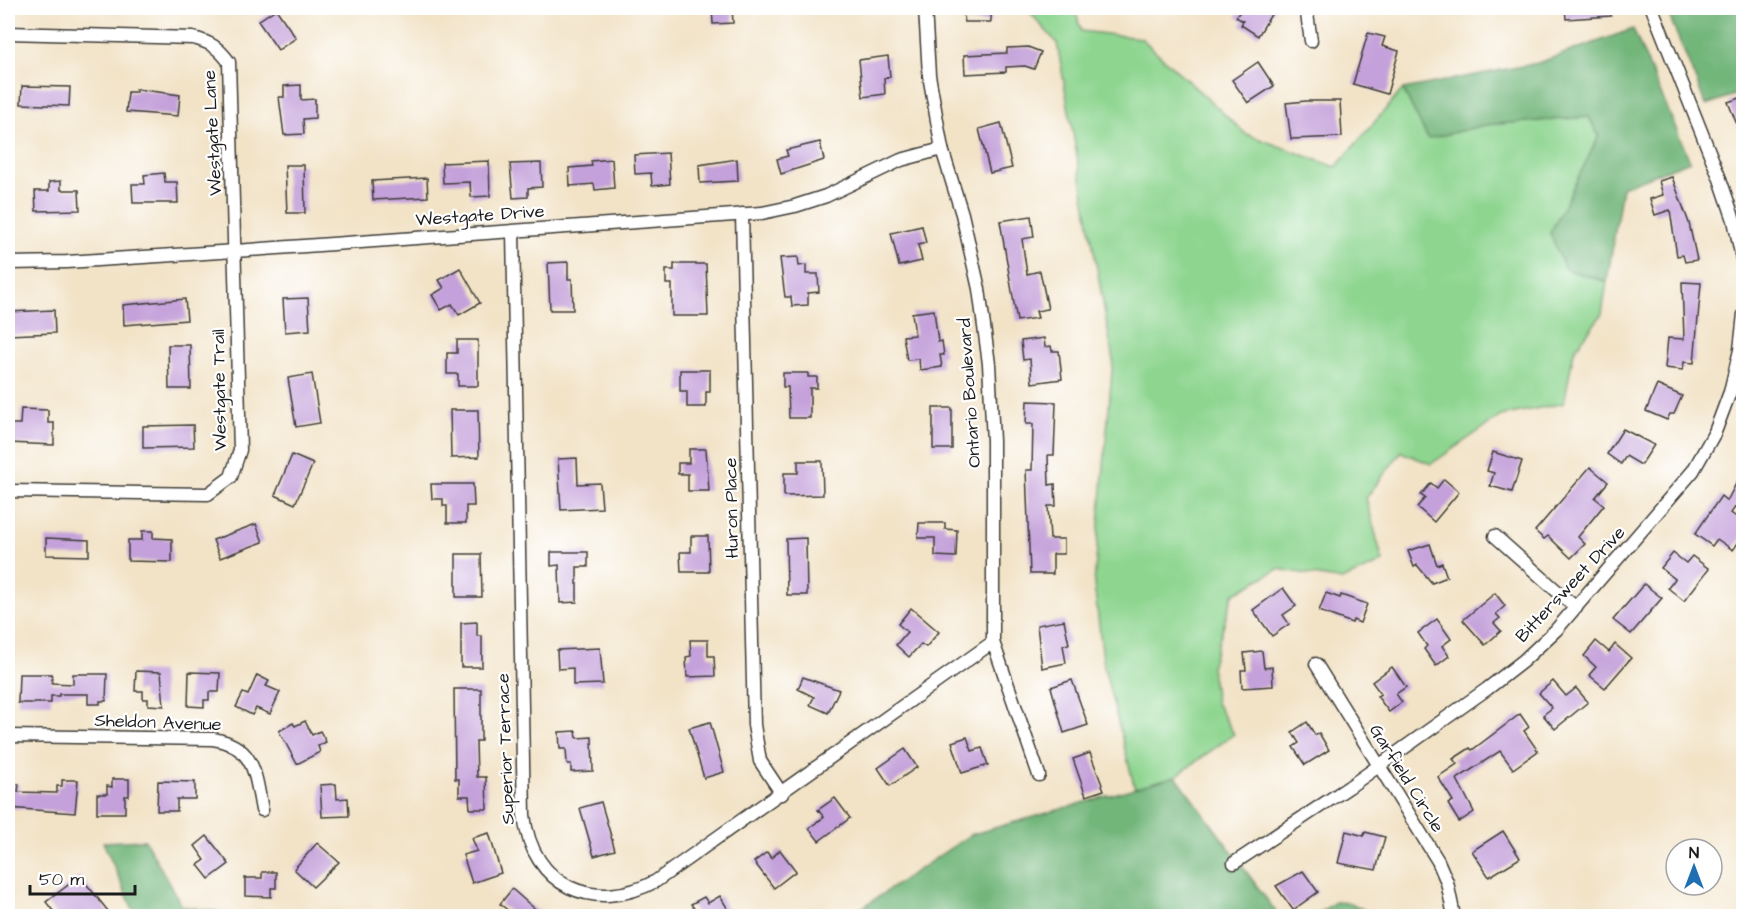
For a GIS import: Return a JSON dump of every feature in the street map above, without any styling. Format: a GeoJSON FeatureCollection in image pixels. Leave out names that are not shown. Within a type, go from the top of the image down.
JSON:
{"type":"FeatureCollection","features":[{"type":"Feature","properties":{"kind":"street","name":"Ontario Boulevard"},"geometry":{"type":"LineString","coordinates":[[925,8],[929,75],[942,149],[962,214],[976,279],[989,364],[993,441],[993,642],[1039,774]]}},
{"type":"Feature","properties":{"kind":"street"},"geometry":{"type":"LineString","coordinates":[[1311,41],[1308,15],[1312,8]]}},
{"type":"Feature","properties":{"kind":"street"},"geometry":{"type":"LineString","coordinates":[[1652,8],[1720,178],[1734,220],[1743,268]]}},
{"type":"Feature","properties":{"kind":"street","name":"Westgate Lane"},"geometry":{"type":"LineString","coordinates":[[8,33],[193,38],[207,42],[220,50],[228,62],[231,77],[235,251]]}},
{"type":"Feature","properties":{"kind":"street","name":"Westgate Drive"},"geometry":{"type":"LineString","coordinates":[[8,263],[67,262],[235,251],[742,214],[795,206],[826,196],[902,160],[942,149]]}},
{"type":"Feature","properties":{"kind":"street","name":"Huron Place"},"geometry":{"type":"LineString","coordinates":[[742,214],[754,725],[760,761],[782,794]]}},
{"type":"Feature","properties":{"kind":"street","name":"Superior Terrace"},"geometry":{"type":"LineString","coordinates":[[513,231],[526,837],[536,858],[550,874],[569,888],[591,895],[614,896],[636,892],[656,881],[782,794],[993,642]]}},
{"type":"Feature","properties":{"kind":"street","name":"Westgate Trail"},"geometry":{"type":"LineString","coordinates":[[8,491],[194,496],[208,494],[231,477],[240,450],[235,251]]}},
{"type":"Feature","properties":{"kind":"street","name":"Bittersweet Drive"},"geometry":{"type":"LineString","coordinates":[[1234,863],[1349,787],[1377,764],[1523,661],[1576,608],[1693,471],[1715,432],[1730,392],[1740,350],[1743,314]]}},
{"type":"Feature","properties":{"kind":"street"},"geometry":{"type":"LineString","coordinates":[[1495,536],[1576,608]]}},
{"type":"Feature","properties":{"kind":"street","name":"Garfield Circle"},"geometry":{"type":"LineString","coordinates":[[1316,664],[1438,861],[1448,882],[1454,916]]}},
{"type":"Feature","properties":{"kind":"street","name":"Sheldon Avenue"},"geometry":{"type":"LineString","coordinates":[[8,735],[213,739],[228,742],[241,750],[250,760],[261,810]]}},
{"type":"Feature","properties":{"kind":"green space"},"geometry":{"type":"Polygon","coordinates":[[[1026,8],[1075,8],[1081,31],[1141,38],[1246,134],[1336,167],[1403,89],[1428,139],[1484,125],[1589,117],[1599,136],[1551,233],[1565,269],[1607,282],[1602,314],[1574,351],[1564,403],[1501,416],[1431,464],[1401,452],[1366,498],[1383,562],[1342,580],[1278,569],[1233,594],[1211,667],[1216,703],[1234,734],[1176,776],[1135,789],[1104,667],[1094,584],[1113,359],[1057,43],[1026,8]]]}},
{"type":"Feature","properties":{"kind":"green space"},"geometry":{"type":"Polygon","coordinates":[[[1666,8],[1743,8],[1743,92],[1706,105],[1666,8]]]}},
{"type":"Feature","properties":{"kind":"green space"},"geometry":{"type":"Polygon","coordinates":[[[1633,29],[1690,161],[1622,187],[1607,282],[1565,269],[1550,233],[1599,136],[1589,117],[1484,125],[1428,139],[1403,89],[1538,63],[1633,29]]]}},
{"type":"Feature","properties":{"kind":"green space"},"geometry":{"type":"Polygon","coordinates":[[[1176,776],[1279,916],[850,916],[970,835],[1176,776]]]}},
{"type":"Feature","properties":{"kind":"green space"},"geometry":{"type":"Polygon","coordinates":[[[145,840],[182,906],[242,916],[136,916],[103,842],[145,840]]]}},
{"type":"Feature","properties":{"kind":"green space"},"geometry":{"type":"Polygon","coordinates":[[[1335,902],[1351,903],[1364,910],[1364,916],[1315,916],[1335,902]]]}},
{"type":"Feature","properties":{"kind":"building"},"geometry":{"type":"Polygon","coordinates":[[[712,8],[732,8],[733,23],[713,24],[712,8]]]}},
{"type":"Feature","properties":{"kind":"building"},"geometry":{"type":"Polygon","coordinates":[[[963,8],[991,8],[991,22],[964,22],[963,8]]]}},
{"type":"Feature","properties":{"kind":"building"},"geometry":{"type":"Polygon","coordinates":[[[1242,8],[1275,8],[1258,36],[1241,25],[1243,21],[1236,17],[1242,8]]]}},
{"type":"Feature","properties":{"kind":"building"},"geometry":{"type":"Polygon","coordinates":[[[1565,8],[1611,8],[1611,16],[1566,19],[1565,8]]]}},
{"type":"Feature","properties":{"kind":"building"},"geometry":{"type":"Polygon","coordinates":[[[276,9],[296,38],[278,50],[258,21],[276,9]]]}},
{"type":"Feature","properties":{"kind":"building"},"geometry":{"type":"Polygon","coordinates":[[[1368,33],[1385,37],[1382,46],[1399,51],[1387,94],[1353,84],[1368,33]]]}},
{"type":"Feature","properties":{"kind":"building"},"geometry":{"type":"Polygon","coordinates":[[[1028,47],[1041,52],[1034,69],[1025,66],[1006,67],[1006,72],[965,74],[964,55],[1007,53],[1007,48],[1028,47]]]}},
{"type":"Feature","properties":{"kind":"building"},"geometry":{"type":"Polygon","coordinates":[[[888,56],[890,77],[884,78],[885,94],[863,97],[859,60],[888,56]]]}},
{"type":"Feature","properties":{"kind":"building"},"geometry":{"type":"Polygon","coordinates":[[[1258,62],[1274,86],[1248,103],[1232,80],[1258,62]]]}},
{"type":"Feature","properties":{"kind":"building"},"geometry":{"type":"Polygon","coordinates":[[[301,85],[301,100],[315,99],[315,118],[303,119],[304,134],[284,135],[279,97],[284,97],[284,86],[301,85]]]}},
{"type":"Feature","properties":{"kind":"building"},"geometry":{"type":"Polygon","coordinates":[[[22,86],[70,87],[69,106],[21,104],[22,86]]]}},
{"type":"Feature","properties":{"kind":"building"},"geometry":{"type":"Polygon","coordinates":[[[136,89],[180,95],[178,116],[126,112],[128,92],[136,92],[136,89]]]}},
{"type":"Feature","properties":{"kind":"building"},"geometry":{"type":"Polygon","coordinates":[[[1743,97],[1743,140],[1728,102],[1743,97]]]}},
{"type":"Feature","properties":{"kind":"building"},"geometry":{"type":"Polygon","coordinates":[[[1340,101],[1342,137],[1291,139],[1286,103],[1340,101]]]}},
{"type":"Feature","properties":{"kind":"building"},"geometry":{"type":"Polygon","coordinates":[[[1001,123],[1012,168],[990,173],[979,129],[1001,123]]]}},
{"type":"Feature","properties":{"kind":"building"},"geometry":{"type":"Polygon","coordinates":[[[820,142],[824,160],[781,174],[777,159],[788,156],[786,150],[820,142]]]}},
{"type":"Feature","properties":{"kind":"building"},"geometry":{"type":"Polygon","coordinates":[[[668,153],[670,184],[652,186],[651,173],[635,174],[634,155],[668,153]]]}},
{"type":"Feature","properties":{"kind":"building"},"geometry":{"type":"Polygon","coordinates":[[[612,159],[614,188],[595,190],[594,184],[570,186],[569,168],[592,166],[591,161],[612,159]]]}},
{"type":"Feature","properties":{"kind":"building"},"geometry":{"type":"Polygon","coordinates":[[[737,159],[738,181],[700,183],[699,165],[737,159]]]}},
{"type":"Feature","properties":{"kind":"building"},"geometry":{"type":"Polygon","coordinates":[[[489,161],[490,196],[471,197],[470,182],[443,183],[442,163],[489,161]]]}},
{"type":"Feature","properties":{"kind":"building"},"geometry":{"type":"Polygon","coordinates":[[[541,163],[542,187],[528,188],[528,197],[513,198],[510,164],[541,163]]]}},
{"type":"Feature","properties":{"kind":"building"},"geometry":{"type":"Polygon","coordinates":[[[285,165],[304,165],[305,213],[287,213],[285,165]]]}},
{"type":"Feature","properties":{"kind":"building"},"geometry":{"type":"Polygon","coordinates":[[[164,173],[165,182],[177,182],[178,203],[133,203],[132,184],[145,184],[144,175],[164,173]]]}},
{"type":"Feature","properties":{"kind":"building"},"geometry":{"type":"Polygon","coordinates":[[[1672,177],[1689,223],[1697,260],[1685,262],[1683,255],[1677,256],[1670,210],[1655,215],[1650,199],[1663,195],[1659,181],[1672,177]]]}},
{"type":"Feature","properties":{"kind":"building"},"geometry":{"type":"Polygon","coordinates":[[[427,178],[428,197],[373,200],[372,181],[427,178]]]}},
{"type":"Feature","properties":{"kind":"building"},"geometry":{"type":"Polygon","coordinates":[[[61,181],[61,190],[79,190],[80,210],[36,211],[35,191],[49,191],[49,182],[61,181]]]}},
{"type":"Feature","properties":{"kind":"building"},"geometry":{"type":"Polygon","coordinates":[[[1031,216],[1034,237],[1022,239],[1027,274],[1040,271],[1048,309],[1036,311],[1038,318],[1017,321],[1000,221],[1031,216]]]}},
{"type":"Feature","properties":{"kind":"building"},"geometry":{"type":"Polygon","coordinates":[[[922,226],[926,243],[918,245],[922,261],[899,266],[891,233],[922,226]]]}},
{"type":"Feature","properties":{"kind":"building"},"geometry":{"type":"Polygon","coordinates":[[[798,257],[799,266],[806,265],[806,274],[818,274],[819,292],[808,293],[808,305],[792,306],[791,297],[785,297],[780,258],[798,257]]]}},
{"type":"Feature","properties":{"kind":"building"},"geometry":{"type":"Polygon","coordinates":[[[568,262],[568,279],[572,279],[573,310],[550,310],[548,263],[568,262]]]}},
{"type":"Feature","properties":{"kind":"building"},"geometry":{"type":"Polygon","coordinates":[[[674,264],[706,264],[708,316],[672,316],[672,284],[666,284],[666,270],[674,270],[674,264]]]}},
{"type":"Feature","properties":{"kind":"building"},"geometry":{"type":"Polygon","coordinates":[[[460,268],[480,303],[459,315],[452,304],[441,310],[432,295],[444,288],[439,280],[460,268]]]}},
{"type":"Feature","properties":{"kind":"building"},"geometry":{"type":"Polygon","coordinates":[[[1682,282],[1701,283],[1694,363],[1684,362],[1683,370],[1665,368],[1668,338],[1684,339],[1682,282]]]}},
{"type":"Feature","properties":{"kind":"building"},"geometry":{"type":"Polygon","coordinates":[[[308,298],[310,330],[285,332],[283,299],[308,298]]]}},
{"type":"Feature","properties":{"kind":"building"},"geometry":{"type":"Polygon","coordinates":[[[185,299],[187,320],[124,325],[123,305],[185,299]]]}},
{"type":"Feature","properties":{"kind":"building"},"geometry":{"type":"Polygon","coordinates":[[[54,310],[55,333],[8,335],[8,312],[54,310]]]}},
{"type":"Feature","properties":{"kind":"building"},"geometry":{"type":"Polygon","coordinates":[[[934,310],[938,342],[942,341],[944,355],[940,355],[942,367],[920,370],[919,359],[907,360],[903,336],[915,335],[912,313],[934,310]]]}},
{"type":"Feature","properties":{"kind":"building"},"geometry":{"type":"Polygon","coordinates":[[[1044,338],[1045,347],[1051,346],[1052,351],[1059,351],[1062,379],[1032,383],[1030,359],[1023,360],[1021,341],[1044,338]]]}},
{"type":"Feature","properties":{"kind":"building"},"geometry":{"type":"Polygon","coordinates":[[[457,340],[478,340],[478,386],[458,386],[458,374],[447,374],[447,353],[457,353],[457,340]]]}},
{"type":"Feature","properties":{"kind":"building"},"geometry":{"type":"Polygon","coordinates":[[[168,345],[190,345],[191,389],[169,389],[168,345]]]}},
{"type":"Feature","properties":{"kind":"building"},"geometry":{"type":"Polygon","coordinates":[[[680,370],[710,370],[710,392],[706,392],[706,407],[687,407],[687,391],[680,391],[680,370]]]}},
{"type":"Feature","properties":{"kind":"building"},"geometry":{"type":"Polygon","coordinates":[[[783,373],[808,373],[808,377],[817,377],[817,388],[810,388],[810,418],[789,418],[788,387],[783,387],[783,373]]]}},
{"type":"Feature","properties":{"kind":"building"},"geometry":{"type":"Polygon","coordinates":[[[312,374],[320,423],[296,427],[288,378],[312,374]]]}},
{"type":"Feature","properties":{"kind":"building"},"geometry":{"type":"Polygon","coordinates":[[[1657,385],[1682,396],[1674,414],[1670,414],[1667,420],[1646,411],[1657,385]]]}},
{"type":"Feature","properties":{"kind":"building"},"geometry":{"type":"Polygon","coordinates":[[[1027,401],[1056,402],[1054,455],[1048,455],[1049,485],[1055,484],[1056,506],[1048,506],[1050,539],[1064,539],[1064,554],[1053,554],[1053,574],[1030,574],[1026,470],[1032,470],[1033,424],[1026,424],[1027,401]]]}},
{"type":"Feature","properties":{"kind":"building"},"geometry":{"type":"Polygon","coordinates":[[[933,408],[952,408],[952,449],[933,449],[933,408]]]}},
{"type":"Feature","properties":{"kind":"building"},"geometry":{"type":"Polygon","coordinates":[[[21,409],[48,410],[48,423],[54,423],[54,445],[9,443],[10,424],[20,424],[21,409]]]}},
{"type":"Feature","properties":{"kind":"building"},"geometry":{"type":"Polygon","coordinates":[[[450,410],[478,410],[479,457],[451,458],[450,410]]]}},
{"type":"Feature","properties":{"kind":"building"},"geometry":{"type":"Polygon","coordinates":[[[193,425],[194,447],[143,448],[143,426],[193,425]]]}},
{"type":"Feature","properties":{"kind":"building"},"geometry":{"type":"Polygon","coordinates":[[[1623,429],[1654,445],[1641,465],[1626,456],[1621,464],[1607,454],[1623,429]]]}},
{"type":"Feature","properties":{"kind":"building"},"geometry":{"type":"Polygon","coordinates":[[[689,449],[706,449],[709,491],[688,491],[688,474],[678,474],[678,463],[689,463],[689,449]]]}},
{"type":"Feature","properties":{"kind":"building"},"geometry":{"type":"Polygon","coordinates":[[[1493,452],[1522,461],[1512,492],[1490,486],[1494,473],[1487,471],[1493,452]]]}},
{"type":"Feature","properties":{"kind":"building"},"geometry":{"type":"Polygon","coordinates":[[[292,455],[313,464],[295,504],[275,495],[292,455]]]}},
{"type":"Feature","properties":{"kind":"building"},"geometry":{"type":"Polygon","coordinates":[[[577,458],[578,484],[600,483],[602,508],[561,510],[558,459],[577,458]]]}},
{"type":"Feature","properties":{"kind":"building"},"geometry":{"type":"Polygon","coordinates":[[[798,461],[822,461],[823,495],[784,496],[784,473],[798,473],[798,461]]]}},
{"type":"Feature","properties":{"kind":"building"},"geometry":{"type":"Polygon","coordinates":[[[1590,467],[1608,482],[1595,498],[1604,505],[1578,537],[1585,544],[1571,558],[1548,536],[1544,539],[1535,531],[1590,467]]]}},
{"type":"Feature","properties":{"kind":"building"},"geometry":{"type":"Polygon","coordinates":[[[1743,470],[1743,496],[1731,513],[1743,522],[1743,536],[1733,550],[1717,539],[1712,546],[1695,534],[1721,496],[1727,501],[1743,470]]]}},
{"type":"Feature","properties":{"kind":"building"},"geometry":{"type":"Polygon","coordinates":[[[1444,479],[1459,492],[1434,522],[1417,507],[1425,498],[1421,495],[1431,483],[1437,488],[1444,479]]]}},
{"type":"Feature","properties":{"kind":"building"},"geometry":{"type":"Polygon","coordinates":[[[431,484],[473,484],[474,506],[466,506],[466,523],[447,523],[447,506],[443,506],[443,499],[432,499],[431,484]]]}},
{"type":"Feature","properties":{"kind":"building"},"geometry":{"type":"Polygon","coordinates":[[[919,523],[945,523],[945,529],[957,530],[956,557],[935,556],[935,538],[918,538],[919,523]]]}},
{"type":"Feature","properties":{"kind":"building"},"geometry":{"type":"Polygon","coordinates":[[[256,524],[263,542],[220,558],[213,540],[256,524]]]}},
{"type":"Feature","properties":{"kind":"building"},"geometry":{"type":"Polygon","coordinates":[[[142,531],[153,531],[153,538],[172,539],[172,562],[128,561],[128,540],[142,540],[142,531]]]}},
{"type":"Feature","properties":{"kind":"building"},"geometry":{"type":"Polygon","coordinates":[[[691,536],[708,536],[709,572],[681,572],[680,552],[691,552],[691,536]]]}},
{"type":"Feature","properties":{"kind":"building"},"geometry":{"type":"Polygon","coordinates":[[[46,538],[89,540],[89,556],[46,555],[46,538]]]}},
{"type":"Feature","properties":{"kind":"building"},"geometry":{"type":"Polygon","coordinates":[[[806,538],[807,595],[787,595],[786,539],[806,538]]]}},
{"type":"Feature","properties":{"kind":"building"},"geometry":{"type":"Polygon","coordinates":[[[1430,544],[1437,565],[1442,563],[1447,577],[1432,583],[1417,565],[1414,567],[1408,551],[1430,544]]]}},
{"type":"Feature","properties":{"kind":"building"},"geometry":{"type":"Polygon","coordinates":[[[551,552],[588,552],[588,567],[577,567],[577,602],[560,603],[559,565],[551,566],[551,552]]]}},
{"type":"Feature","properties":{"kind":"building"},"geometry":{"type":"Polygon","coordinates":[[[1673,553],[1686,563],[1692,556],[1709,569],[1684,601],[1668,588],[1675,579],[1661,568],[1673,553]]]}},
{"type":"Feature","properties":{"kind":"building"},"geometry":{"type":"Polygon","coordinates":[[[456,554],[481,554],[482,597],[456,597],[456,554]]]}},
{"type":"Feature","properties":{"kind":"building"},"geometry":{"type":"Polygon","coordinates":[[[1644,584],[1662,598],[1631,634],[1613,620],[1644,584]]]}},
{"type":"Feature","properties":{"kind":"building"},"geometry":{"type":"Polygon","coordinates":[[[1283,588],[1296,606],[1283,615],[1289,624],[1272,636],[1253,610],[1283,588]]]}},
{"type":"Feature","properties":{"kind":"building"},"geometry":{"type":"Polygon","coordinates":[[[1326,593],[1340,598],[1341,595],[1367,604],[1360,623],[1353,620],[1352,623],[1319,611],[1326,593]]]}},
{"type":"Feature","properties":{"kind":"building"},"geometry":{"type":"Polygon","coordinates":[[[1495,593],[1505,606],[1496,614],[1500,618],[1494,623],[1501,631],[1485,645],[1463,620],[1495,593]]]}},
{"type":"Feature","properties":{"kind":"building"},"geometry":{"type":"Polygon","coordinates":[[[911,608],[939,632],[926,647],[921,644],[909,657],[896,645],[907,632],[898,624],[911,608]]]}},
{"type":"Feature","properties":{"kind":"building"},"geometry":{"type":"Polygon","coordinates":[[[1437,619],[1451,639],[1442,646],[1449,656],[1436,666],[1424,649],[1427,646],[1418,633],[1437,619]]]}},
{"type":"Feature","properties":{"kind":"building"},"geometry":{"type":"Polygon","coordinates":[[[1064,620],[1069,644],[1063,645],[1066,663],[1042,668],[1037,625],[1064,620]]]}},
{"type":"Feature","properties":{"kind":"building"},"geometry":{"type":"Polygon","coordinates":[[[477,622],[477,636],[482,636],[482,667],[461,667],[461,623],[477,622]]]}},
{"type":"Feature","properties":{"kind":"building"},"geometry":{"type":"Polygon","coordinates":[[[690,640],[708,640],[708,656],[714,656],[715,676],[687,677],[686,657],[691,656],[690,640]]]}},
{"type":"Feature","properties":{"kind":"building"},"geometry":{"type":"Polygon","coordinates":[[[1596,641],[1609,652],[1615,644],[1631,658],[1605,688],[1589,675],[1596,667],[1584,656],[1596,641]]]}},
{"type":"Feature","properties":{"kind":"building"},"geometry":{"type":"Polygon","coordinates":[[[600,648],[603,684],[573,685],[573,668],[558,669],[557,650],[600,648]]]}},
{"type":"Feature","properties":{"kind":"building"},"geometry":{"type":"Polygon","coordinates":[[[1262,651],[1264,668],[1272,667],[1273,686],[1242,688],[1241,670],[1246,670],[1244,653],[1262,651]]]}},
{"type":"Feature","properties":{"kind":"building"},"geometry":{"type":"Polygon","coordinates":[[[1392,667],[1406,687],[1396,694],[1402,702],[1389,712],[1377,696],[1381,694],[1372,682],[1392,667]]]}},
{"type":"Feature","properties":{"kind":"building"},"geometry":{"type":"Polygon","coordinates":[[[136,671],[161,672],[164,706],[148,705],[148,699],[143,699],[143,691],[135,691],[136,671]]]}},
{"type":"Feature","properties":{"kind":"building"},"geometry":{"type":"Polygon","coordinates":[[[189,672],[220,673],[219,692],[209,692],[209,700],[204,700],[204,707],[188,706],[189,672]]]}},
{"type":"Feature","properties":{"kind":"building"},"geometry":{"type":"Polygon","coordinates":[[[19,674],[52,674],[52,683],[73,684],[73,674],[107,674],[106,701],[100,701],[100,704],[88,704],[88,694],[59,694],[59,696],[51,696],[51,703],[18,703],[19,674]]]}},
{"type":"Feature","properties":{"kind":"building"},"geometry":{"type":"Polygon","coordinates":[[[257,675],[269,681],[266,686],[280,692],[270,714],[256,708],[252,715],[236,707],[243,693],[248,695],[257,675]]]}},
{"type":"Feature","properties":{"kind":"building"},"geometry":{"type":"Polygon","coordinates":[[[803,677],[839,690],[828,713],[810,705],[814,697],[798,689],[803,677]]]}},
{"type":"Feature","properties":{"kind":"building"},"geometry":{"type":"Polygon","coordinates":[[[1072,680],[1088,725],[1064,733],[1051,687],[1072,680]]]}},
{"type":"Feature","properties":{"kind":"building"},"geometry":{"type":"Polygon","coordinates":[[[1553,681],[1566,696],[1576,688],[1588,702],[1555,729],[1543,715],[1552,708],[1539,693],[1553,681]]]}},
{"type":"Feature","properties":{"kind":"building"},"geometry":{"type":"Polygon","coordinates":[[[454,689],[481,689],[481,741],[476,741],[477,777],[486,777],[487,809],[470,809],[469,796],[459,796],[459,779],[455,779],[454,689]]]}},
{"type":"Feature","properties":{"kind":"building"},"geometry":{"type":"Polygon","coordinates":[[[1520,714],[1529,727],[1524,731],[1538,751],[1513,769],[1500,751],[1457,779],[1474,812],[1459,822],[1448,804],[1453,801],[1438,777],[1457,764],[1453,759],[1470,748],[1472,750],[1520,714]]]}},
{"type":"Feature","properties":{"kind":"building"},"geometry":{"type":"Polygon","coordinates":[[[305,721],[312,735],[320,731],[326,742],[318,746],[320,752],[297,764],[279,731],[293,723],[295,726],[305,721]]]}},
{"type":"Feature","properties":{"kind":"building"},"geometry":{"type":"Polygon","coordinates":[[[710,722],[724,772],[704,778],[689,728],[710,722]]]}},
{"type":"Feature","properties":{"kind":"building"},"geometry":{"type":"Polygon","coordinates":[[[1307,722],[1315,735],[1319,733],[1329,750],[1305,765],[1293,747],[1299,743],[1292,732],[1307,722]]]}},
{"type":"Feature","properties":{"kind":"building"},"geometry":{"type":"Polygon","coordinates":[[[576,731],[577,738],[592,737],[593,771],[571,772],[571,764],[567,764],[566,749],[560,749],[559,732],[576,731]]]}},
{"type":"Feature","properties":{"kind":"building"},"geometry":{"type":"Polygon","coordinates":[[[967,737],[972,751],[982,748],[988,765],[962,773],[952,742],[967,737]]]}},
{"type":"Feature","properties":{"kind":"building"},"geometry":{"type":"Polygon","coordinates":[[[905,749],[917,767],[890,786],[878,768],[905,749]]]}},
{"type":"Feature","properties":{"kind":"building"},"geometry":{"type":"Polygon","coordinates":[[[1090,753],[1104,790],[1086,796],[1073,759],[1090,753]]]}},
{"type":"Feature","properties":{"kind":"building"},"geometry":{"type":"Polygon","coordinates":[[[112,779],[129,779],[129,796],[125,796],[125,813],[97,813],[97,794],[107,794],[107,786],[112,787],[112,779]]]}},
{"type":"Feature","properties":{"kind":"building"},"geometry":{"type":"Polygon","coordinates":[[[62,780],[78,780],[75,813],[8,808],[8,784],[19,784],[18,792],[57,793],[57,786],[62,786],[62,780]]]}},
{"type":"Feature","properties":{"kind":"building"},"geometry":{"type":"Polygon","coordinates":[[[158,781],[195,782],[195,799],[177,799],[177,811],[157,811],[158,781]]]}},
{"type":"Feature","properties":{"kind":"building"},"geometry":{"type":"Polygon","coordinates":[[[336,784],[337,799],[348,798],[349,816],[322,817],[320,785],[336,784]]]}},
{"type":"Feature","properties":{"kind":"building"},"geometry":{"type":"Polygon","coordinates":[[[835,798],[850,818],[819,841],[809,828],[824,817],[818,810],[835,798]]]}},
{"type":"Feature","properties":{"kind":"building"},"geometry":{"type":"Polygon","coordinates":[[[601,802],[615,850],[594,856],[580,808],[601,802]]]}},
{"type":"Feature","properties":{"kind":"building"},"geometry":{"type":"Polygon","coordinates":[[[1346,831],[1364,836],[1365,832],[1385,837],[1376,870],[1338,863],[1346,831]]]}},
{"type":"Feature","properties":{"kind":"building"},"geometry":{"type":"Polygon","coordinates":[[[1503,831],[1520,858],[1489,877],[1472,851],[1503,831]]]}},
{"type":"Feature","properties":{"kind":"building"},"geometry":{"type":"Polygon","coordinates":[[[489,833],[501,873],[472,883],[463,855],[477,851],[472,838],[489,833]]]}},
{"type":"Feature","properties":{"kind":"building"},"geometry":{"type":"Polygon","coordinates":[[[207,836],[229,864],[209,879],[198,865],[205,860],[195,846],[207,836]]]}},
{"type":"Feature","properties":{"kind":"building"},"geometry":{"type":"Polygon","coordinates":[[[317,843],[339,862],[313,887],[294,869],[317,843]]]}},
{"type":"Feature","properties":{"kind":"building"},"geometry":{"type":"Polygon","coordinates":[[[780,850],[796,871],[774,888],[754,862],[767,852],[771,858],[780,850]]]}},
{"type":"Feature","properties":{"kind":"building"},"geometry":{"type":"Polygon","coordinates":[[[1303,871],[1318,892],[1293,910],[1276,886],[1303,871]]]}},
{"type":"Feature","properties":{"kind":"building"},"geometry":{"type":"Polygon","coordinates":[[[262,872],[276,872],[276,888],[271,888],[271,897],[245,896],[245,878],[262,878],[262,872]]]}},
{"type":"Feature","properties":{"kind":"building"},"geometry":{"type":"Polygon","coordinates":[[[80,876],[112,916],[57,916],[46,902],[80,876]]]}},
{"type":"Feature","properties":{"kind":"building"},"geometry":{"type":"Polygon","coordinates":[[[512,889],[544,916],[515,916],[500,904],[512,889]]]}},
{"type":"Feature","properties":{"kind":"building"},"geometry":{"type":"Polygon","coordinates":[[[720,896],[732,916],[699,916],[691,904],[704,897],[708,903],[720,896]]]}}]}
